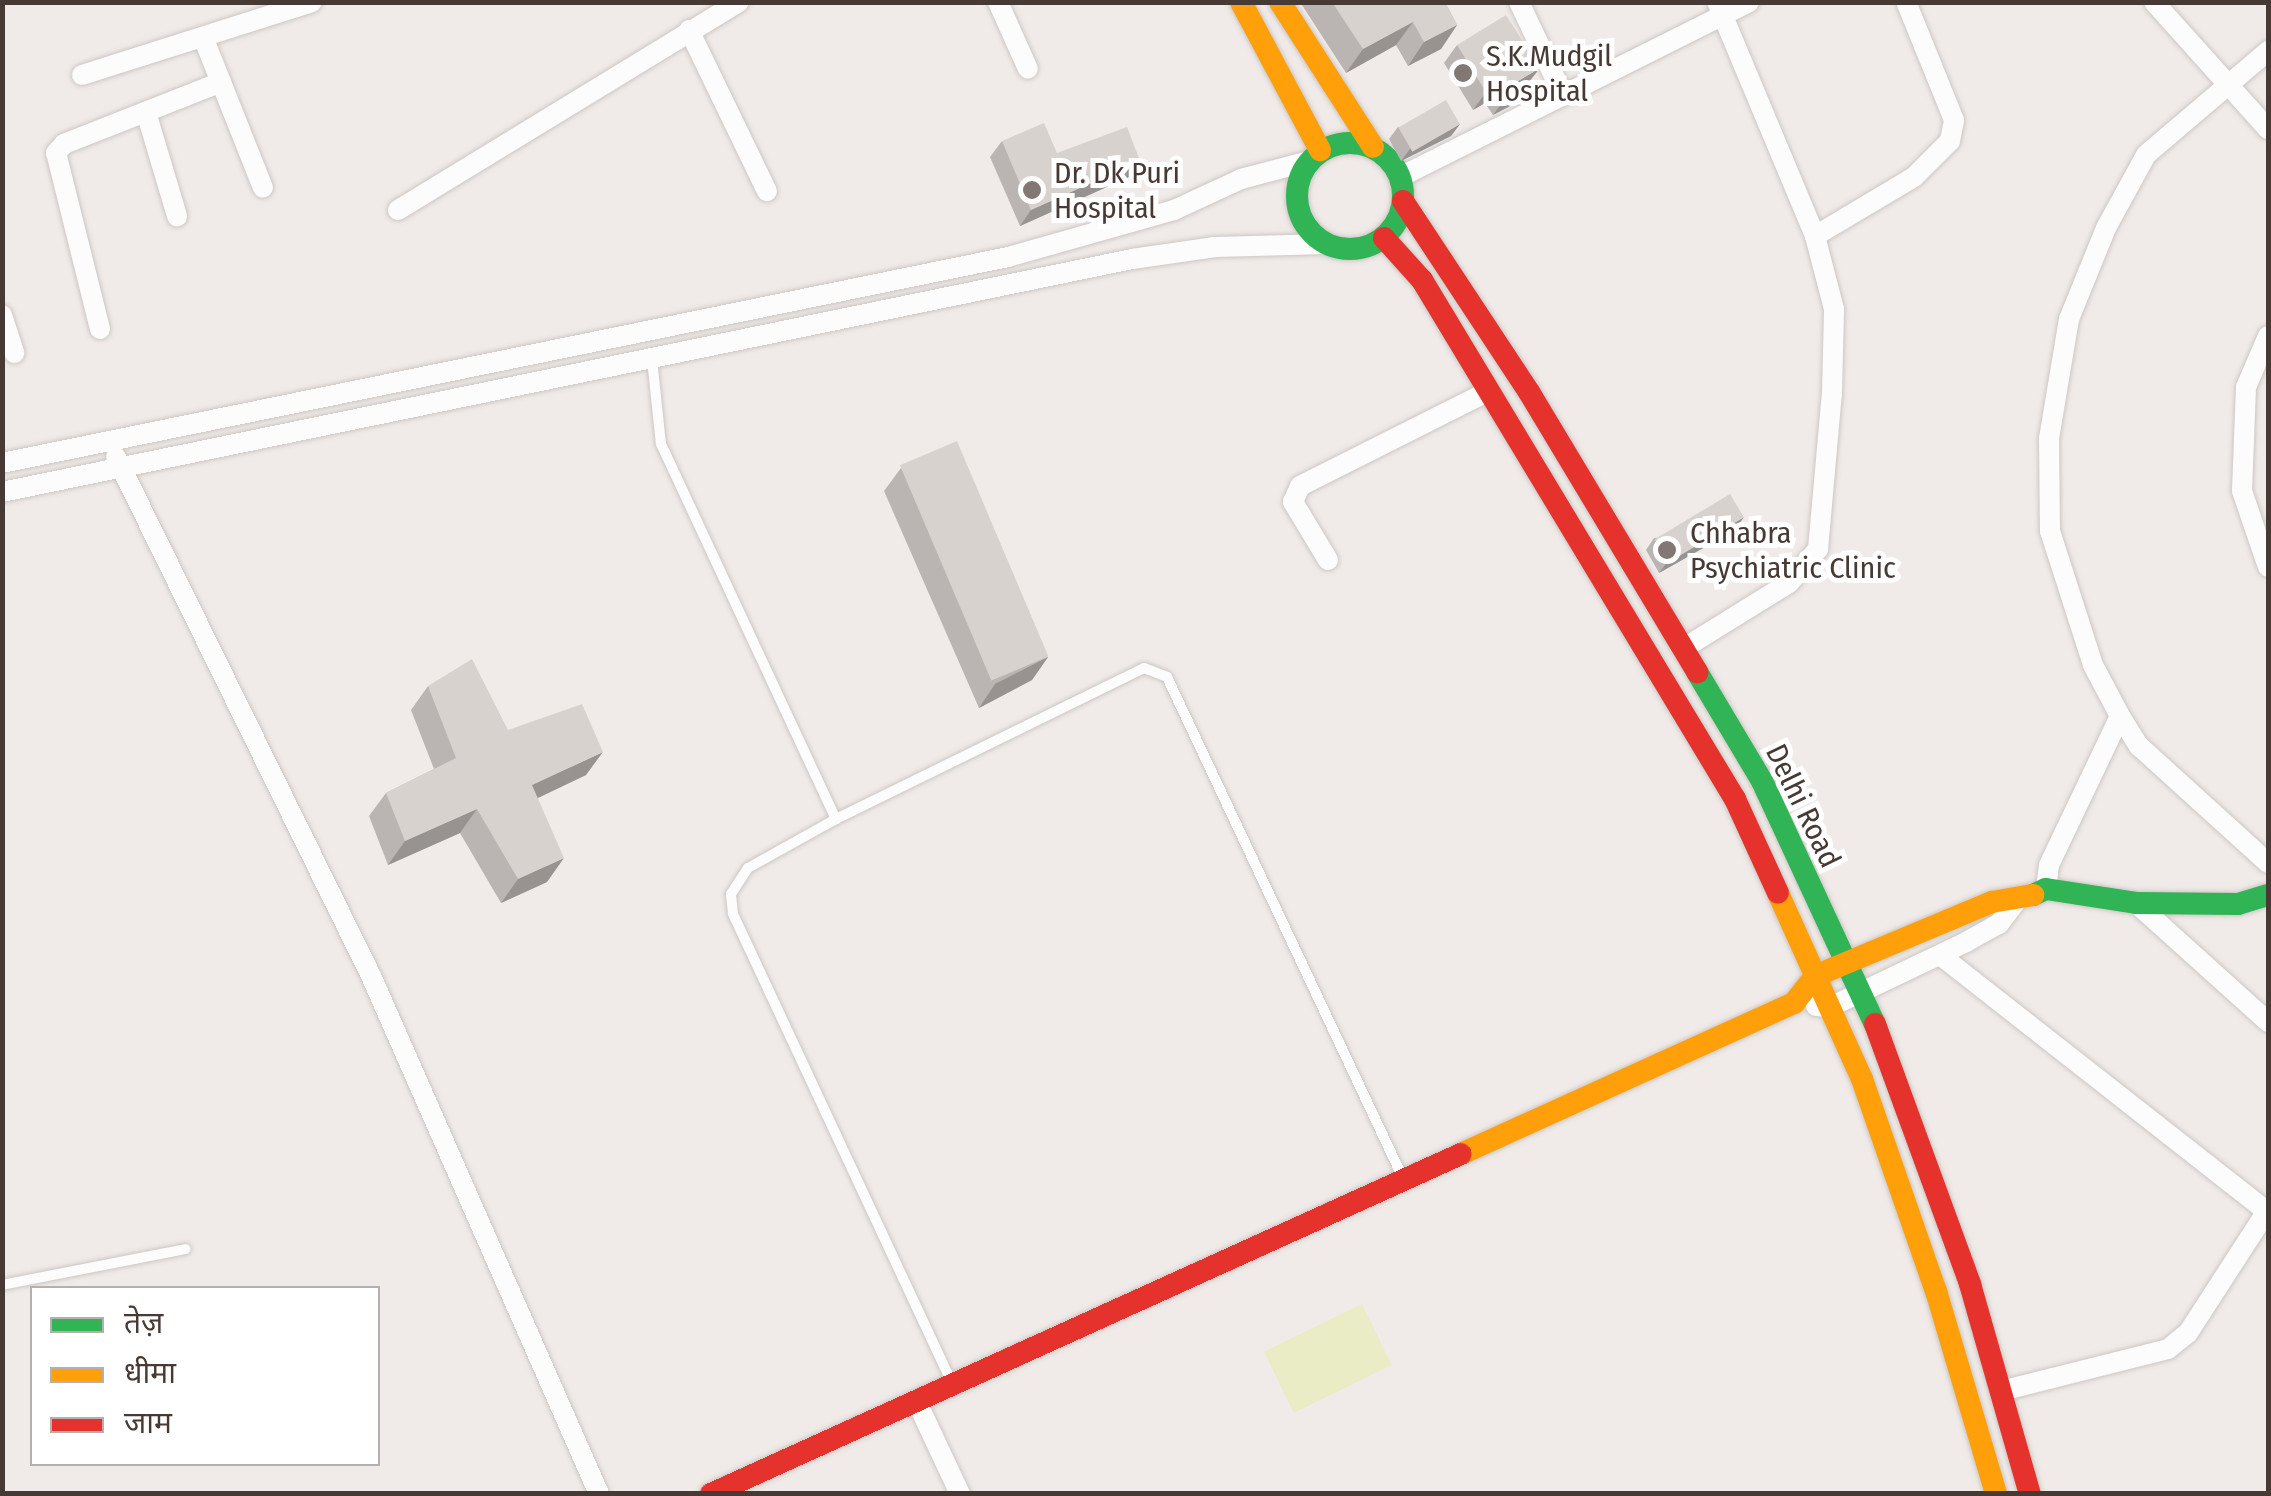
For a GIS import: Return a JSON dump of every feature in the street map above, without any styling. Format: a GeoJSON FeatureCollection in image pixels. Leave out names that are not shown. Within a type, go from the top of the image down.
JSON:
{"type":"FeatureCollection","features":[{"type":"Feature","properties":{"kind":"main road"},"geometry":{"type":"LineString","coordinates":[[1241,2],[1314,156],[1297,206],[1303,223],[1327,244],[1360,248],[1384,238],[1404,201],[1400,176],[1372,147],[1280,2]]}},
{"type":"Feature","properties":{"kind":"main road"},"geometry":{"type":"LineString","coordinates":[[1314,156],[1354,142],[1372,147]]}},
{"type":"Feature","properties":{"kind":"main road","name":"Delhi Road"},"geometry":{"type":"LineString","coordinates":[[1404,201],[1529,392],[1762,782],[1894,1065],[2030,1494]]}},
{"type":"Feature","properties":{"kind":"main road","name":"Delhi Road"},"geometry":{"type":"LineString","coordinates":[[1384,238],[1422,280],[1735,799],[1862,1079],[1936,1291],[1996,1494]]}},
{"type":"Feature","properties":{"kind":"main road"},"geometry":{"type":"LineString","coordinates":[[712,1494],[1794,1004],[1815,976],[1992,902],[2015,903],[2046,889],[2136,903],[2238,904],[2268,894]]}},
{"type":"Feature","properties":{"kind":"street"},"geometry":{"type":"LineString","coordinates":[[82,74],[312,2]]}},
{"type":"Feature","properties":{"kind":"street"},"geometry":{"type":"LineString","coordinates":[[398,210],[739,2]]}},
{"type":"Feature","properties":{"kind":"street"},"geometry":{"type":"LineString","coordinates":[[998,2],[1028,70]]}},
{"type":"Feature","properties":{"kind":"street"},"geometry":{"type":"LineString","coordinates":[[1519,2],[1563,95]]}},
{"type":"Feature","properties":{"kind":"street"},"geometry":{"type":"LineString","coordinates":[[1400,176],[1563,95],[1720,9],[1749,2]]}},
{"type":"Feature","properties":{"kind":"street"},"geometry":{"type":"LineString","coordinates":[[1816,236],[1914,177],[1950,141],[1954,120],[1906,2]]}},
{"type":"Feature","properties":{"kind":"street"},"geometry":{"type":"LineString","coordinates":[[2154,2],[2268,129]]}},
{"type":"Feature","properties":{"kind":"street"},"geometry":{"type":"LineString","coordinates":[[1684,648],[1789,582],[1818,548],[1834,309],[1816,236],[1720,9]]}},
{"type":"Feature","properties":{"kind":"street"},"geometry":{"type":"LineString","coordinates":[[688,30],[767,191]]}},
{"type":"Feature","properties":{"kind":"street"},"geometry":{"type":"LineString","coordinates":[[203,37],[264,188]]}},
{"type":"Feature","properties":{"kind":"street"},"geometry":{"type":"LineString","coordinates":[[2268,52],[2146,155],[2106,228],[2069,319],[2048,438],[2050,531],[2093,664],[2140,746],[2268,863]]}},
{"type":"Feature","properties":{"kind":"street"},"geometry":{"type":"LineString","coordinates":[[100,329],[54,162],[64,144],[221,82]]}},
{"type":"Feature","properties":{"kind":"street"},"geometry":{"type":"LineString","coordinates":[[146,112],[178,216]]}},
{"type":"Feature","properties":{"kind":"street"},"geometry":{"type":"LineString","coordinates":[[2,463],[1008,257],[1159,215],[1241,179],[1314,156]]}},
{"type":"Feature","properties":{"kind":"street"},"geometry":{"type":"LineString","coordinates":[[2,492],[1132,258],[1214,247],[1327,244]]}},
{"type":"Feature","properties":{"kind":"street"},"geometry":{"type":"LineString","coordinates":[[2,314],[14,353]]}},
{"type":"Feature","properties":{"kind":"street"},"geometry":{"type":"LineString","coordinates":[[2268,336],[2246,386],[2242,490],[2268,568]]}},
{"type":"Feature","properties":{"kind":"street"},"geometry":{"type":"LineString","coordinates":[[363,391],[373,418]]}},
{"type":"Feature","properties":{"kind":"street"},"geometry":{"type":"LineString","coordinates":[[1328,560],[1293,502],[1300,486],[1487,392]]}},
{"type":"Feature","properties":{"kind":"street"},"geometry":{"type":"LineString","coordinates":[[108,442],[372,978],[598,1494]]}},
{"type":"Feature","properties":{"kind":"street"},"geometry":{"type":"LineString","coordinates":[[2046,889],[2049,865],[2120,716]]}},
{"type":"Feature","properties":{"kind":"street"},"geometry":{"type":"LineString","coordinates":[[1794,1004],[1830,1007],[1860,994],[1999,924],[2015,903]]}},
{"type":"Feature","properties":{"kind":"street"},"geometry":{"type":"LineString","coordinates":[[2136,903],[2268,1022]]}},
{"type":"Feature","properties":{"kind":"street"},"geometry":{"type":"LineString","coordinates":[[1940,955],[2268,1211],[2188,1333],[2168,1349],[2000,1391]]}},
{"type":"Feature","properties":{"kind":"street"},"geometry":{"type":"LineString","coordinates":[[916,1400],[960,1494]]}},
{"type":"Feature","properties":{"kind":"lane"},"geometry":{"type":"LineString","coordinates":[[652,359],[661,444],[836,819]]}},
{"type":"Feature","properties":{"kind":"lane"},"geometry":{"type":"LineString","coordinates":[[952,1384],[733,914],[731,894],[748,868],[836,819],[1144,668],[1162,672],[1404,1178]]}},
{"type":"Feature","properties":{"kind":"lane"},"geometry":{"type":"LineString","coordinates":[[2,1285],[186,1248]]}},
{"type":"Feature","properties":{"kind":"green space"},"geometry":{"type":"Polygon","coordinates":[[[1362,1304],[1392,1365],[1294,1413],[1264,1352],[1362,1304]]]}},
{"type":"Feature","properties":{"kind":"building"},"geometry":{"type":"Polygon","coordinates":[[[1332,2],[1445,2],[1457,25],[1424,42],[1413,22],[1363,49],[1332,2]]]}},
{"type":"Feature","properties":{"kind":"building"},"geometry":{"type":"Polygon","coordinates":[[[1506,15],[1540,68],[1518,81],[1523,88],[1505,97],[1498,84],[1486,92],[1457,45],[1506,15]]]}},
{"type":"Feature","properties":{"kind":"building"},"geometry":{"type":"Polygon","coordinates":[[[1446,100],[1460,124],[1412,152],[1398,128],[1446,100]]]}},
{"type":"Feature","properties":{"kind":"building"},"geometry":{"type":"Polygon","coordinates":[[[1044,123],[1057,153],[1127,127],[1140,161],[1031,210],[1002,141],[1044,123]]]}},
{"type":"Feature","properties":{"kind":"building"},"geometry":{"type":"Polygon","coordinates":[[[957,441],[1048,656],[991,681],[900,465],[957,441]]]}},
{"type":"Feature","properties":{"kind":"building"},"geometry":{"type":"Polygon","coordinates":[[[1730,494],[1744,517],[1668,562],[1655,539],[1730,494]]]}},
{"type":"Feature","properties":{"kind":"building"},"geometry":{"type":"Polygon","coordinates":[[[472,659],[508,730],[582,704],[603,752],[532,785],[564,858],[518,879],[477,809],[405,841],[386,793],[456,758],[428,686],[472,659]]]}},
{"type":"Feature","properties":{"kind":"traffic: fast"},"geometry":{"type":"LineString","coordinates":[[1350,143],[1370,147],[1388,158],[1399,176],[1403,196],[1399,216],[1388,234],[1370,245],[1350,249],[1330,245],[1312,234],[1301,216],[1297,196],[1301,176],[1312,158],[1330,147],[1350,143]]}},
{"type":"Feature","properties":{"kind":"traffic: fast"},"geometry":{"type":"LineString","coordinates":[[1697,672],[1762,781],[1875,1024]]}},
{"type":"Feature","properties":{"kind":"traffic: fast"},"geometry":{"type":"LineString","coordinates":[[2033,895],[2046,889],[2136,903],[2238,904],[2268,895]]}},
{"type":"Feature","properties":{"kind":"traffic: slow"},"geometry":{"type":"LineString","coordinates":[[1241,2],[1320,150]]}},
{"type":"Feature","properties":{"kind":"traffic: slow"},"geometry":{"type":"LineString","coordinates":[[1280,2],[1373,147]]}},
{"type":"Feature","properties":{"kind":"traffic: slow"},"geometry":{"type":"LineString","coordinates":[[1778,893],[1862,1079],[1936,1291],[1996,1494]]}},
{"type":"Feature","properties":{"kind":"traffic: slow"},"geometry":{"type":"LineString","coordinates":[[1461,1154],[1794,1003],[1815,976],[1992,902],[2033,895]]}},
{"type":"Feature","properties":{"kind":"traffic: jam"},"geometry":{"type":"LineString","coordinates":[[1403,201],[1529,392],[1697,672]]}},
{"type":"Feature","properties":{"kind":"traffic: jam"},"geometry":{"type":"LineString","coordinates":[[1384,238],[1422,280],[1735,799],[1778,893]]}},
{"type":"Feature","properties":{"kind":"traffic: jam"},"geometry":{"type":"LineString","coordinates":[[1875,1024],[1970,1284],[2030,1494]]}},
{"type":"Feature","properties":{"kind":"traffic: jam"},"geometry":{"type":"LineString","coordinates":[[711,1494],[1461,1154]]}},
{"type":"Feature","properties":{"kind":"place","name":"S.K.Mudgil Hospital"},"geometry":{"type":"Point","coordinates":[1463,73]}},
{"type":"Feature","properties":{"kind":"place","name":"Dr. Dk Puri Hospital"},"geometry":{"type":"Point","coordinates":[1032,190]}},
{"type":"Feature","properties":{"kind":"place","name":"Chhabra Psychiatric Clinic"},"geometry":{"type":"Point","coordinates":[1667,550]}}]}
